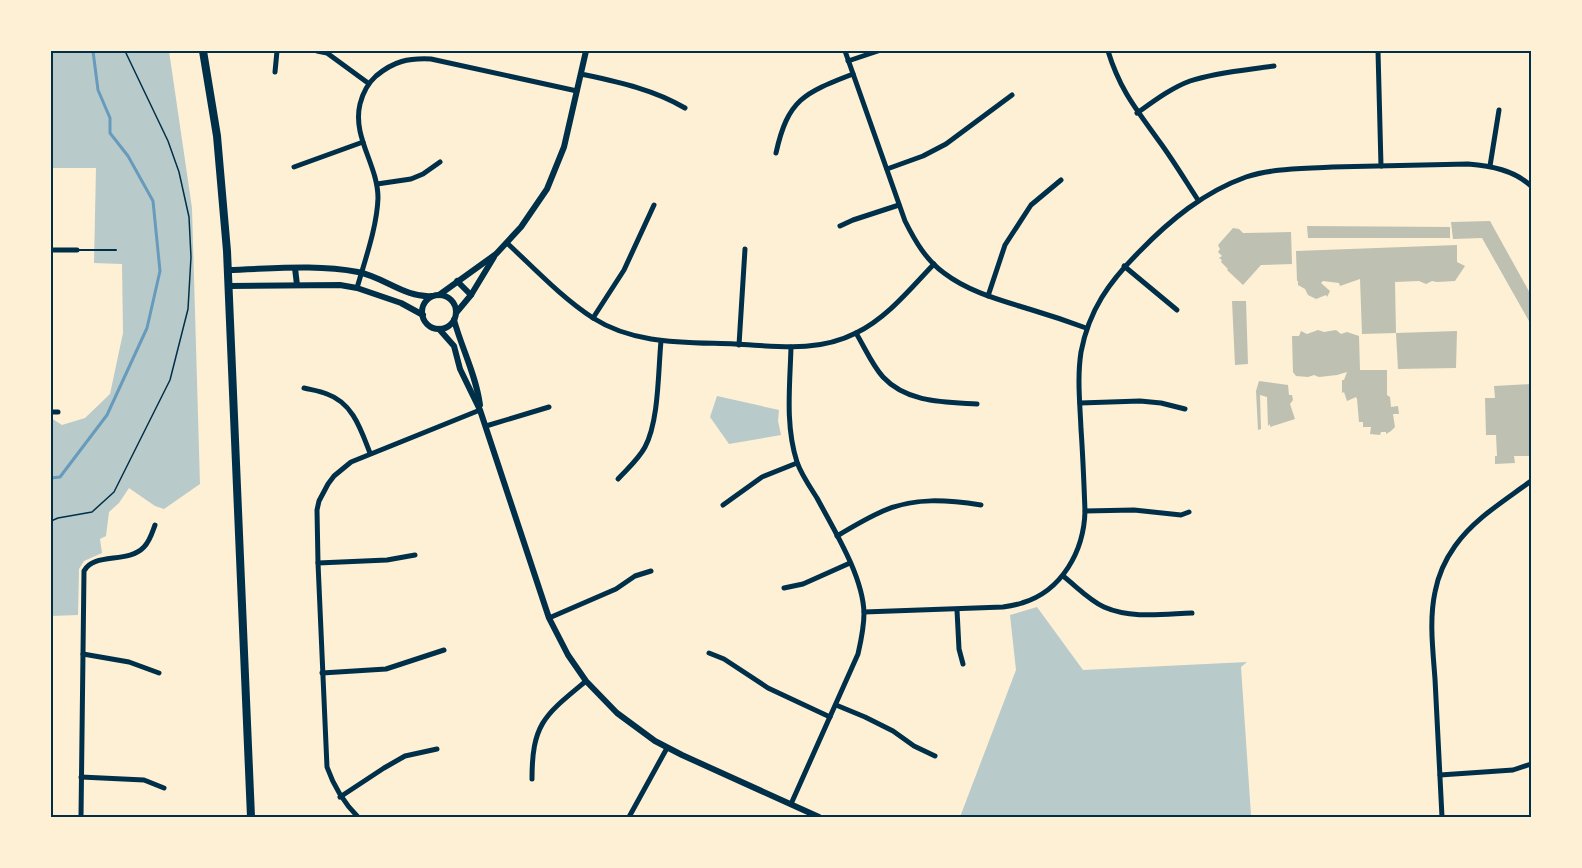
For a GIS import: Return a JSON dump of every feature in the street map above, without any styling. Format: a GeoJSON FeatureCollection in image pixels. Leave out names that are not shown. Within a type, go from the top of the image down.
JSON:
{"type":"FeatureCollection","features":[{"type":"Feature","properties":{"kind":"main road"},"geometry":{"type":"LineString","coordinates":[[203,51],[218,136],[225,213],[252,817]]}},
{"type":"Feature","properties":{"kind":"street"},"geometry":{"type":"LineString","coordinates":[[275,72],[277,51]]}},
{"type":"Feature","properties":{"kind":"street"},"geometry":{"type":"LineString","coordinates":[[318,51],[327,53],[368,83]]}},
{"type":"Feature","properties":{"kind":"street"},"geometry":{"type":"LineString","coordinates":[[496,254],[448,327],[439,329],[427,324],[423,315],[424,304],[496,254],[521,227],[547,189],[564,147],[586,51]]}},
{"type":"Feature","properties":{"kind":"street"},"geometry":{"type":"LineString","coordinates":[[845,51],[898,205],[915,241],[934,264],[964,287],[1086,328]]}},
{"type":"Feature","properties":{"kind":"street"},"geometry":{"type":"LineString","coordinates":[[848,62],[878,51]]}},
{"type":"Feature","properties":{"kind":"street"},"geometry":{"type":"LineString","coordinates":[[1108,51],[1120,85],[1198,200]]}},
{"type":"Feature","properties":{"kind":"street"},"geometry":{"type":"LineString","coordinates":[[1378,51],[1381,166]]}},
{"type":"Feature","properties":{"kind":"street"},"geometry":{"type":"LineString","coordinates":[[357,288],[374,225],[378,199],[377,184],[359,128],[358,113],[368,83],[392,64],[418,58],[577,91]]}},
{"type":"Feature","properties":{"kind":"street"},"geometry":{"type":"LineString","coordinates":[[1137,113],[1157,98],[1189,81],[1274,66]]}},
{"type":"Feature","properties":{"kind":"street"},"geometry":{"type":"LineString","coordinates":[[581,74],[650,91],[685,108]]}},
{"type":"Feature","properties":{"kind":"street"},"geometry":{"type":"LineString","coordinates":[[776,153],[788,114],[796,104],[809,93],[853,74]]}},
{"type":"Feature","properties":{"kind":"street"},"geometry":{"type":"LineString","coordinates":[[887,169],[923,156],[946,144],[1012,95]]}},
{"type":"Feature","properties":{"kind":"street"},"geometry":{"type":"LineString","coordinates":[[1490,166],[1499,110]]}},
{"type":"Feature","properties":{"kind":"street"},"geometry":{"type":"LineString","coordinates":[[294,166],[363,142]]}},
{"type":"Feature","properties":{"kind":"street"},"geometry":{"type":"LineString","coordinates":[[377,184],[423,174],[440,162]]}},
{"type":"Feature","properties":{"kind":"street"},"geometry":{"type":"LineString","coordinates":[[864,612],[1003,607],[1024,603],[1046,591],[1063,576],[1078,551],[1085,528],[1079,385],[1086,328],[1103,294],[1124,266],[1198,200],[1222,186],[1248,176],[1283,170],[1468,164],[1490,166],[1507,171],[1531,186]]}},
{"type":"Feature","properties":{"kind":"street"},"geometry":{"type":"LineString","coordinates":[[988,296],[1005,245],[1031,205],[1061,180]]}},
{"type":"Feature","properties":{"kind":"street"},"geometry":{"type":"LineString","coordinates":[[593,318],[624,270],[654,205]]}},
{"type":"Feature","properties":{"kind":"street"},"geometry":{"type":"LineString","coordinates":[[840,226],[898,205]]}},
{"type":"Feature","properties":{"kind":"street"},"geometry":{"type":"LineString","coordinates":[[507,243],[573,303],[610,327],[661,341],[739,345],[792,347],[821,345],[842,339],[856,333],[884,314],[934,264]]}},
{"type":"Feature","properties":{"kind":"street"},"geometry":{"type":"LineString","coordinates":[[739,345],[745,249]]}},
{"type":"Feature","properties":{"kind":"street"},"geometry":{"type":"LineString","coordinates":[[51,250],[77,250]]}},
{"type":"Feature","properties":{"kind":"street"},"geometry":{"type":"LineString","coordinates":[[1124,266],[1177,310]]}},
{"type":"Feature","properties":{"kind":"street"},"geometry":{"type":"LineString","coordinates":[[295,268],[297,285]]}},
{"type":"Feature","properties":{"kind":"street"},"geometry":{"type":"LineString","coordinates":[[228,270],[334,268],[361,272],[412,295],[421,297],[435,295],[449,298],[456,307],[455,316],[463,349],[473,374],[480,410]]}},
{"type":"Feature","properties":{"kind":"street"},"geometry":{"type":"LineString","coordinates":[[458,281],[471,295]]}},
{"type":"Feature","properties":{"kind":"street"},"geometry":{"type":"LineString","coordinates":[[229,286],[340,285],[357,288],[401,303],[423,315]]}},
{"type":"Feature","properties":{"kind":"street"},"geometry":{"type":"LineString","coordinates":[[439,329],[454,346],[460,369],[480,410],[549,618],[563,647],[586,681],[629,723],[667,748],[819,817]]}},
{"type":"Feature","properties":{"kind":"street"},"geometry":{"type":"LineString","coordinates":[[856,333],[872,362],[895,388],[907,394],[935,401],[977,404]]}},
{"type":"Feature","properties":{"kind":"street"},"geometry":{"type":"LineString","coordinates":[[618,479],[638,458],[650,437],[661,341]]}},
{"type":"Feature","properties":{"kind":"street"},"geometry":{"type":"LineString","coordinates":[[791,804],[858,654],[864,612],[858,583],[850,563],[797,463],[790,434],[789,412],[792,347]]}},
{"type":"Feature","properties":{"kind":"street"},"geometry":{"type":"LineString","coordinates":[[304,388],[327,393],[347,407],[357,421],[370,453]]}},
{"type":"Feature","properties":{"kind":"street"},"geometry":{"type":"LineString","coordinates":[[1080,403],[1140,401],[1161,403],[1185,410]]}},
{"type":"Feature","properties":{"kind":"street"},"geometry":{"type":"LineString","coordinates":[[486,426],[549,407]]}},
{"type":"Feature","properties":{"kind":"street"},"geometry":{"type":"LineString","coordinates":[[358,817],[340,797],[327,767],[316,521],[320,501],[334,476],[351,462],[480,410]]}},
{"type":"Feature","properties":{"kind":"street"},"geometry":{"type":"LineString","coordinates":[[51,412],[58,412]]}},
{"type":"Feature","properties":{"kind":"street"},"geometry":{"type":"LineString","coordinates":[[723,505],[762,477],[797,463]]}},
{"type":"Feature","properties":{"kind":"street"},"geometry":{"type":"LineString","coordinates":[[1442,817],[1432,614],[1437,584],[1446,562],[1466,532],[1531,481]]}},
{"type":"Feature","properties":{"kind":"street"},"geometry":{"type":"LineString","coordinates":[[837,536],[883,511],[902,504],[928,500],[981,504]]}},
{"type":"Feature","properties":{"kind":"street"},"geometry":{"type":"LineString","coordinates":[[1085,511],[1134,510],[1181,515],[1189,512]]}},
{"type":"Feature","properties":{"kind":"street"},"geometry":{"type":"LineString","coordinates":[[81,817],[84,576],[87,567],[96,561],[119,558],[140,550],[146,545],[155,525]]}},
{"type":"Feature","properties":{"kind":"street"},"geometry":{"type":"LineString","coordinates":[[318,563],[387,560],[415,555]]}},
{"type":"Feature","properties":{"kind":"street"},"geometry":{"type":"LineString","coordinates":[[784,588],[803,584],[850,563]]}},
{"type":"Feature","properties":{"kind":"street"},"geometry":{"type":"LineString","coordinates":[[549,618],[616,589],[635,576],[651,571]]}},
{"type":"Feature","properties":{"kind":"street"},"geometry":{"type":"LineString","coordinates":[[1063,576],[1103,606],[1120,612],[1142,615],[1192,613]]}},
{"type":"Feature","properties":{"kind":"street"},"geometry":{"type":"LineString","coordinates":[[957,610],[959,649],[963,664]]}},
{"type":"Feature","properties":{"kind":"street"},"geometry":{"type":"LineString","coordinates":[[322,673],[386,669],[444,650]]}},
{"type":"Feature","properties":{"kind":"street"},"geometry":{"type":"LineString","coordinates":[[709,653],[724,659],[768,688],[830,717]]}},
{"type":"Feature","properties":{"kind":"street"},"geometry":{"type":"LineString","coordinates":[[83,654],[129,662],[159,673]]}},
{"type":"Feature","properties":{"kind":"street"},"geometry":{"type":"LineString","coordinates":[[532,779],[533,748],[542,724],[554,708],[586,681]]}},
{"type":"Feature","properties":{"kind":"street"},"geometry":{"type":"LineString","coordinates":[[836,705],[893,731],[934,756]]}},
{"type":"Feature","properties":{"kind":"street"},"geometry":{"type":"LineString","coordinates":[[340,797],[405,756],[437,748]]}},
{"type":"Feature","properties":{"kind":"street"},"geometry":{"type":"LineString","coordinates":[[629,817],[667,748]]}},
{"type":"Feature","properties":{"kind":"street"},"geometry":{"type":"LineString","coordinates":[[1440,775],[1513,770],[1531,764]]}},
{"type":"Feature","properties":{"kind":"street"},"geometry":{"type":"LineString","coordinates":[[81,777],[144,780],[164,788]]}},
{"type":"Feature","properties":{"kind":"lane"},"geometry":{"type":"LineString","coordinates":[[77,250],[116,250]]}},
{"type":"Feature","properties":{"kind":"path"},"geometry":{"type":"LineString","coordinates":[[51,521],[92,512],[114,492],[170,380],[188,309],[191,257],[189,217],[179,172],[168,141],[125,51]]}},
{"type":"Feature","properties":{"kind":"shaded area"},"geometry":{"type":"Polygon","coordinates":[[[51,51],[169,51],[192,208],[200,484],[164,509],[155,506],[129,488],[119,503],[109,512],[106,536],[100,539],[102,553],[84,561],[79,569],[78,615],[51,616],[51,418],[62,425],[85,418],[110,394],[123,333],[122,264],[94,263],[96,168],[51,168],[51,51]]]}},
{"type":"Feature","properties":{"kind":"shaded area"},"geometry":{"type":"Polygon","coordinates":[[[717,396],[779,410],[778,421],[781,435],[729,444],[710,417],[717,396]]]}},
{"type":"Feature","properties":{"kind":"shaded area"},"geometry":{"type":"Polygon","coordinates":[[[1037,607],[1083,670],[1247,662],[1241,667],[1251,815],[1223,817],[960,817],[1016,670],[1010,615],[1037,607]]]}},
{"type":"Feature","properties":{"kind":"building"},"geometry":{"type":"Polygon","coordinates":[[[1490,221],[1531,295],[1531,320],[1529,321],[1482,238],[1453,239],[1451,222],[1490,221]]]}},
{"type":"Feature","properties":{"kind":"building"},"geometry":{"type":"Polygon","coordinates":[[[1307,226],[1450,227],[1450,238],[1308,238],[1307,226]]]}},
{"type":"Feature","properties":{"kind":"building"},"geometry":{"type":"Polygon","coordinates":[[[1233,228],[1243,233],[1291,232],[1292,264],[1261,265],[1243,285],[1227,270],[1219,258],[1222,256],[1218,252],[1220,249],[1218,245],[1233,228]]]}},
{"type":"Feature","properties":{"kind":"building"},"geometry":{"type":"Polygon","coordinates":[[[1457,245],[1457,262],[1465,266],[1455,281],[1432,281],[1426,284],[1419,281],[1395,282],[1396,333],[1362,334],[1360,279],[1340,286],[1339,283],[1323,281],[1321,283],[1330,291],[1327,297],[1326,295],[1316,299],[1308,295],[1297,281],[1296,251],[1457,245]]]}},
{"type":"Feature","properties":{"kind":"building"},"geometry":{"type":"Polygon","coordinates":[[[1232,301],[1246,301],[1248,364],[1235,365],[1232,301]]]}},
{"type":"Feature","properties":{"kind":"building"},"geometry":{"type":"Polygon","coordinates":[[[1318,330],[1324,332],[1336,330],[1341,334],[1347,332],[1359,336],[1360,370],[1387,370],[1387,395],[1390,397],[1391,407],[1398,406],[1399,414],[1393,414],[1395,427],[1391,431],[1386,434],[1386,432],[1381,432],[1380,435],[1370,434],[1371,427],[1363,427],[1363,422],[1359,422],[1356,397],[1347,401],[1344,392],[1342,393],[1342,380],[1347,372],[1308,377],[1296,376],[1293,372],[1292,336],[1299,336],[1301,331],[1307,334],[1318,330]]]}},
{"type":"Feature","properties":{"kind":"building"},"geometry":{"type":"Polygon","coordinates":[[[1457,331],[1456,368],[1398,369],[1396,333],[1457,331]]]}},
{"type":"Feature","properties":{"kind":"building"},"geometry":{"type":"Polygon","coordinates":[[[1259,381],[1288,385],[1289,395],[1292,395],[1293,400],[1290,404],[1295,419],[1268,426],[1267,397],[1260,395],[1261,429],[1258,430],[1256,391],[1259,381]]]}},
{"type":"Feature","properties":{"kind":"building"},"geometry":{"type":"Polygon","coordinates":[[[1531,384],[1530,456],[1514,456],[1515,463],[1495,464],[1496,435],[1486,435],[1485,398],[1495,398],[1494,386],[1531,384]]]}},
{"type":"Feature","properties":{"kind":"waterway"},"geometry":{"type":"LineString","coordinates":[[51,478],[60,477],[107,415],[147,328],[160,271],[153,201],[128,156],[110,133],[110,118],[98,90],[93,51]]}}]}
